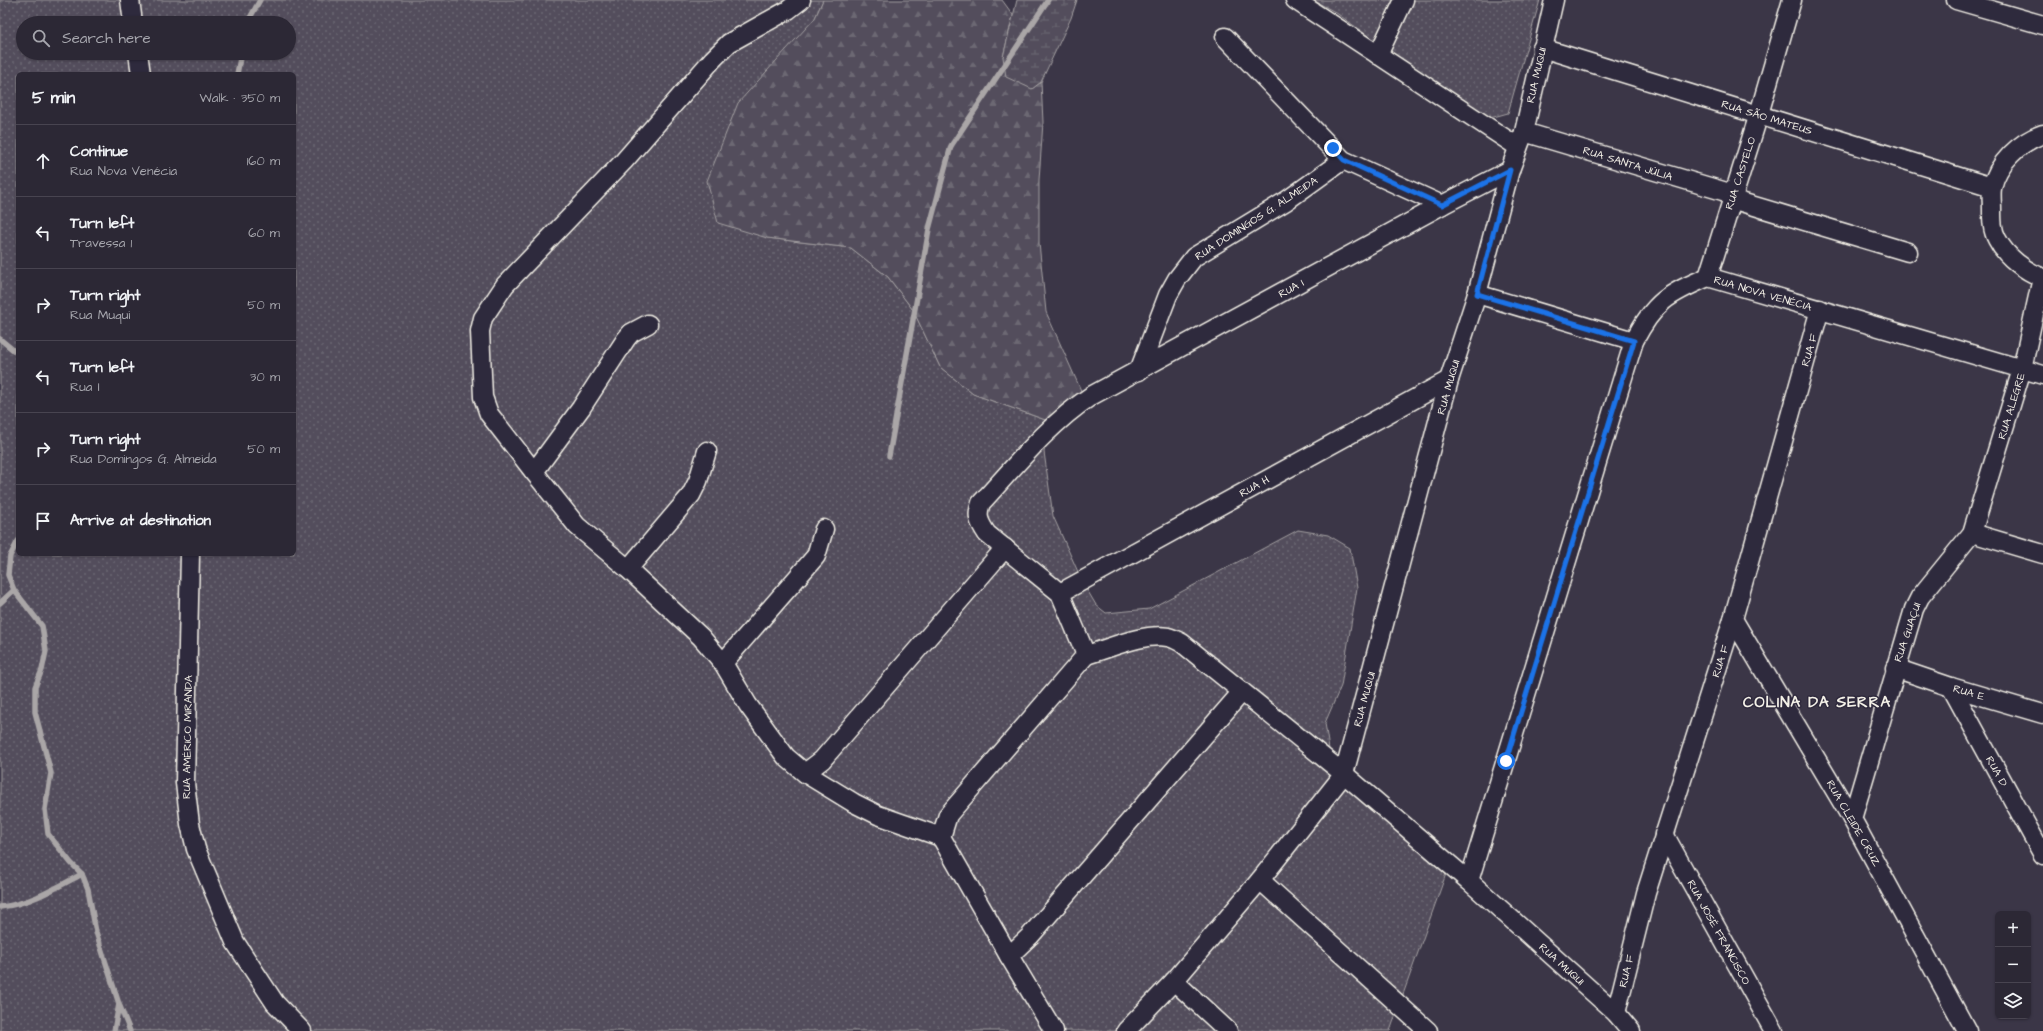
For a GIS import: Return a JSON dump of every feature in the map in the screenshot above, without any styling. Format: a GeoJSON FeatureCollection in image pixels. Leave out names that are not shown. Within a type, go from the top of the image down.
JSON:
{"type":"FeatureCollection","features":[{"type":"Feature","properties":{"kind":"street"},"geometry":{"type":"LineString","coordinates":[[130,0],[133,16]]}},
{"type":"Feature","properties":{"kind":"street"},"geometry":{"type":"LineString","coordinates":[[801,0],[788,10],[729,43],[713,59],[624,161],[505,285],[483,318],[480,331],[482,388],[485,405],[489,414],[577,526],[628,569],[701,637],[723,663],[748,705],[786,757],[805,773],[854,803],[878,815],[941,836],[1009,956],[1054,1031]]}},
{"type":"Feature","properties":{"kind":"street"},"geometry":{"type":"LineString","coordinates":[[1295,0],[1378,55],[1521,139]]}},
{"type":"Feature","properties":{"kind":"street"},"geometry":{"type":"LineString","coordinates":[[1378,55],[1404,0]]}},
{"type":"Feature","properties":{"kind":"street","name":"RUA MUQUI"},"geometry":{"type":"LineString","coordinates":[[1344,774],[1449,380],[1477,294],[1510,170],[1521,139],[1554,0]]}},
{"type":"Feature","properties":{"kind":"street","name":"RUA CASTELO"},"geometry":{"type":"LineString","coordinates":[[1708,277],[1759,114],[1792,0]]}},
{"type":"Feature","properties":{"kind":"street"},"geometry":{"type":"LineString","coordinates":[[1956,0],[2043,25]]}},
{"type":"Feature","properties":{"kind":"street"},"geometry":{"type":"LineString","coordinates":[[1225,37],[1344,160],[1442,205]]}},
{"type":"Feature","properties":{"kind":"street","name":"RUA SÃO MATEUS"},"geometry":{"type":"LineString","coordinates":[[1542,48],[1992,187]]}},
{"type":"Feature","properties":{"kind":"street"},"geometry":{"type":"LineString","coordinates":[[139,60],[141,72]]}},
{"type":"Feature","properties":{"kind":"street"},"geometry":{"type":"LineString","coordinates":[[2042,278],[2027,272],[2003,249],[1996,239],[1992,225],[1992,187],[2003,163],[2022,144],[2031,138],[2043,134]]}},
{"type":"Feature","properties":{"kind":"street","name":"RUA SANTA JÚLIA"},"geometry":{"type":"LineString","coordinates":[[1521,139],[1732,197],[1908,252]]}},
{"type":"Feature","properties":{"kind":"street","name":"RUA DOMINGOS G. ALMEIDA"},"geometry":{"type":"LineString","coordinates":[[1139,371],[1168,295],[1184,269],[1194,257],[1286,200],[1344,160]]}},
{"type":"Feature","properties":{"kind":"street","name":"RUA I"},"geometry":{"type":"LineString","coordinates":[[1005,548],[987,534],[978,521],[978,512],[981,502],[1052,427],[1074,408],[1092,396],[1442,205],[1510,170]]}},
{"type":"Feature","properties":{"kind":"street","name":"RUA NOVA VENÉCIA"},"geometry":{"type":"LineString","coordinates":[[1469,881],[1634,341],[1653,308],[1666,297],[1708,277],[2043,375]]}},
{"type":"Feature","properties":{"kind":"street","name":"RUA ALEGRE"},"geometry":{"type":"LineString","coordinates":[[1972,533],[2022,369],[2042,278]]}},
{"type":"Feature","properties":{"kind":"street"},"geometry":{"type":"LineString","coordinates":[[1477,294],[1634,341]]}},
{"type":"Feature","properties":{"kind":"street","name":"RUA F"},"geometry":{"type":"LineString","coordinates":[[1616,1012],[1646,893],[1733,619],[1820,309]]}},
{"type":"Feature","properties":{"kind":"street"},"geometry":{"type":"LineString","coordinates":[[534,472],[581,408],[626,339],[631,333],[648,324]]}},
{"type":"Feature","properties":{"kind":"street","name":"RUA H"},"geometry":{"type":"LineString","coordinates":[[1060,593],[1449,380]]}},
{"type":"Feature","properties":{"kind":"street"},"geometry":{"type":"LineString","coordinates":[[628,569],[691,496],[698,481],[708,451]]}},
{"type":"Feature","properties":{"kind":"street"},"geometry":{"type":"LineString","coordinates":[[723,663],[816,556],[824,529]]}},
{"type":"Feature","properties":{"kind":"street"},"geometry":{"type":"LineString","coordinates":[[1972,533],[2043,554]]}},
{"type":"Feature","properties":{"kind":"street","name":"RUA GUAÇUI"},"geometry":{"type":"LineString","coordinates":[[1852,819],[1909,621],[1920,597],[1972,533]]}},
{"type":"Feature","properties":{"kind":"street"},"geometry":{"type":"LineString","coordinates":[[805,773],[822,760],[1005,548],[1060,593],[1086,655],[948,815],[941,836]]}},
{"type":"Feature","properties":{"kind":"street","name":"RUA AMÉRICO MIRANDA"},"geometry":{"type":"LineString","coordinates":[[190,556],[185,783],[190,824],[196,849],[234,942],[275,1003],[302,1031]]}},
{"type":"Feature","properties":{"kind":"street","name":"RUA CLEIDE CRUZ"},"geometry":{"type":"LineString","coordinates":[[1733,619],[1852,819],[1967,1031]]}},
{"type":"Feature","properties":{"kind":"street","name":"RUA MUQUI"},"geometry":{"type":"LineString","coordinates":[[1086,655],[1140,639],[1158,637],[1170,638],[1182,643],[1241,693],[1344,774],[1469,881],[1616,1012],[1631,1031]]}},
{"type":"Feature","properties":{"kind":"street","name":"RUA E"},"geometry":{"type":"LineString","coordinates":[[1895,668],[1951,687],[2043,714]]}},
{"type":"Feature","properties":{"kind":"street","name":"RUA D"},"geometry":{"type":"LineString","coordinates":[[1951,687],[2043,855]]}},
{"type":"Feature","properties":{"kind":"street"},"geometry":{"type":"LineString","coordinates":[[1009,956],[1030,936],[1241,693]]}},
{"type":"Feature","properties":{"kind":"street"},"geometry":{"type":"LineString","coordinates":[[1126,1031],[1174,981],[1260,880],[1344,774]]}},
{"type":"Feature","properties":{"kind":"street","name":"RUA JOSÉ FRANCISCO"},"geometry":{"type":"LineString","coordinates":[[1664,834],[1774,1031]]}},
{"type":"Feature","properties":{"kind":"street"},"geometry":{"type":"LineString","coordinates":[[1260,880],[1428,1031]]}},
{"type":"Feature","properties":{"kind":"street"},"geometry":{"type":"LineString","coordinates":[[1174,981],[1228,1031]]}},
{"type":"Feature","properties":{"kind":"green space"},"geometry":{"type":"Polygon","coordinates":[[[0,0],[823,0],[815,18],[767,238],[851,248],[888,277],[913,310],[940,367],[973,394],[1051,422],[1044,452],[1053,516],[1083,583],[1096,605],[1106,613],[1149,609],[1298,530],[1328,535],[1350,548],[1357,588],[1341,686],[1325,723],[1330,756],[1447,871],[1390,1031],[0,1031],[0,0]]]}},
{"type":"Feature","properties":{"kind":"green space"},"geometry":{"type":"Polygon","coordinates":[[[823,0],[1002,0],[1013,15],[1003,57],[1032,89],[1041,82],[1043,122],[1039,180],[1039,243],[1046,312],[1083,395],[1051,422],[973,394],[940,367],[913,310],[888,277],[851,248],[767,238],[718,223],[707,181],[738,103],[815,18],[823,0]]]}},
{"type":"Feature","properties":{"kind":"green space"},"geometry":{"type":"Polygon","coordinates":[[[1017,0],[1077,0],[1071,18],[1041,82],[1032,89],[1006,77],[1003,57],[1017,0]]]}},
{"type":"Feature","properties":{"kind":"green space"},"geometry":{"type":"Polygon","coordinates":[[[1313,0],[1540,0],[1508,113],[1490,118],[1440,88],[1335,12],[1313,0]]]}},
{"type":"Feature","properties":{"kind":"waterway"},"geometry":{"type":"LineString","coordinates":[[251,16],[260,0]]}},
{"type":"Feature","properties":{"kind":"waterway"},"geometry":{"type":"LineString","coordinates":[[889,456],[929,229],[951,146],[1048,0]]}},
{"type":"Feature","properties":{"kind":"waterway"},"geometry":{"type":"LineString","coordinates":[[237,72],[240,60]]}},
{"type":"Feature","properties":{"kind":"waterway"},"geometry":{"type":"LineString","coordinates":[[0,339],[16,352]]}},
{"type":"Feature","properties":{"kind":"waterway"},"geometry":{"type":"LineString","coordinates":[[16,545],[10,556],[8,575],[14,590],[42,626],[46,651],[42,670],[35,687],[35,712],[51,773],[45,809],[48,834],[71,863],[82,874],[88,889],[96,932],[119,1004],[130,1031]]}},
{"type":"Feature","properties":{"kind":"waterway"},"geometry":{"type":"LineString","coordinates":[[0,603],[14,590]]}},
{"type":"Feature","properties":{"kind":"waterway"},"geometry":{"type":"LineString","coordinates":[[0,907],[22,903],[32,899],[53,890],[82,874]]}},
{"type":"Feature","properties":{"kind":"waterway"},"geometry":{"type":"LineString","coordinates":[[114,1031],[119,1004]]}},
{"type":"Feature","properties":{"kind":"district","name":"COLINA DA SERRA"},"geometry":{"type":"Point","coordinates":[1817,702]}},
{"type":"Feature","properties":{"kind":"route"},"geometry":{"type":"LineString","coordinates":[[1333,148],[1344,160],[1442,205],[1510,170],[1477,294],[1634,341],[1506,761]]}}]}
